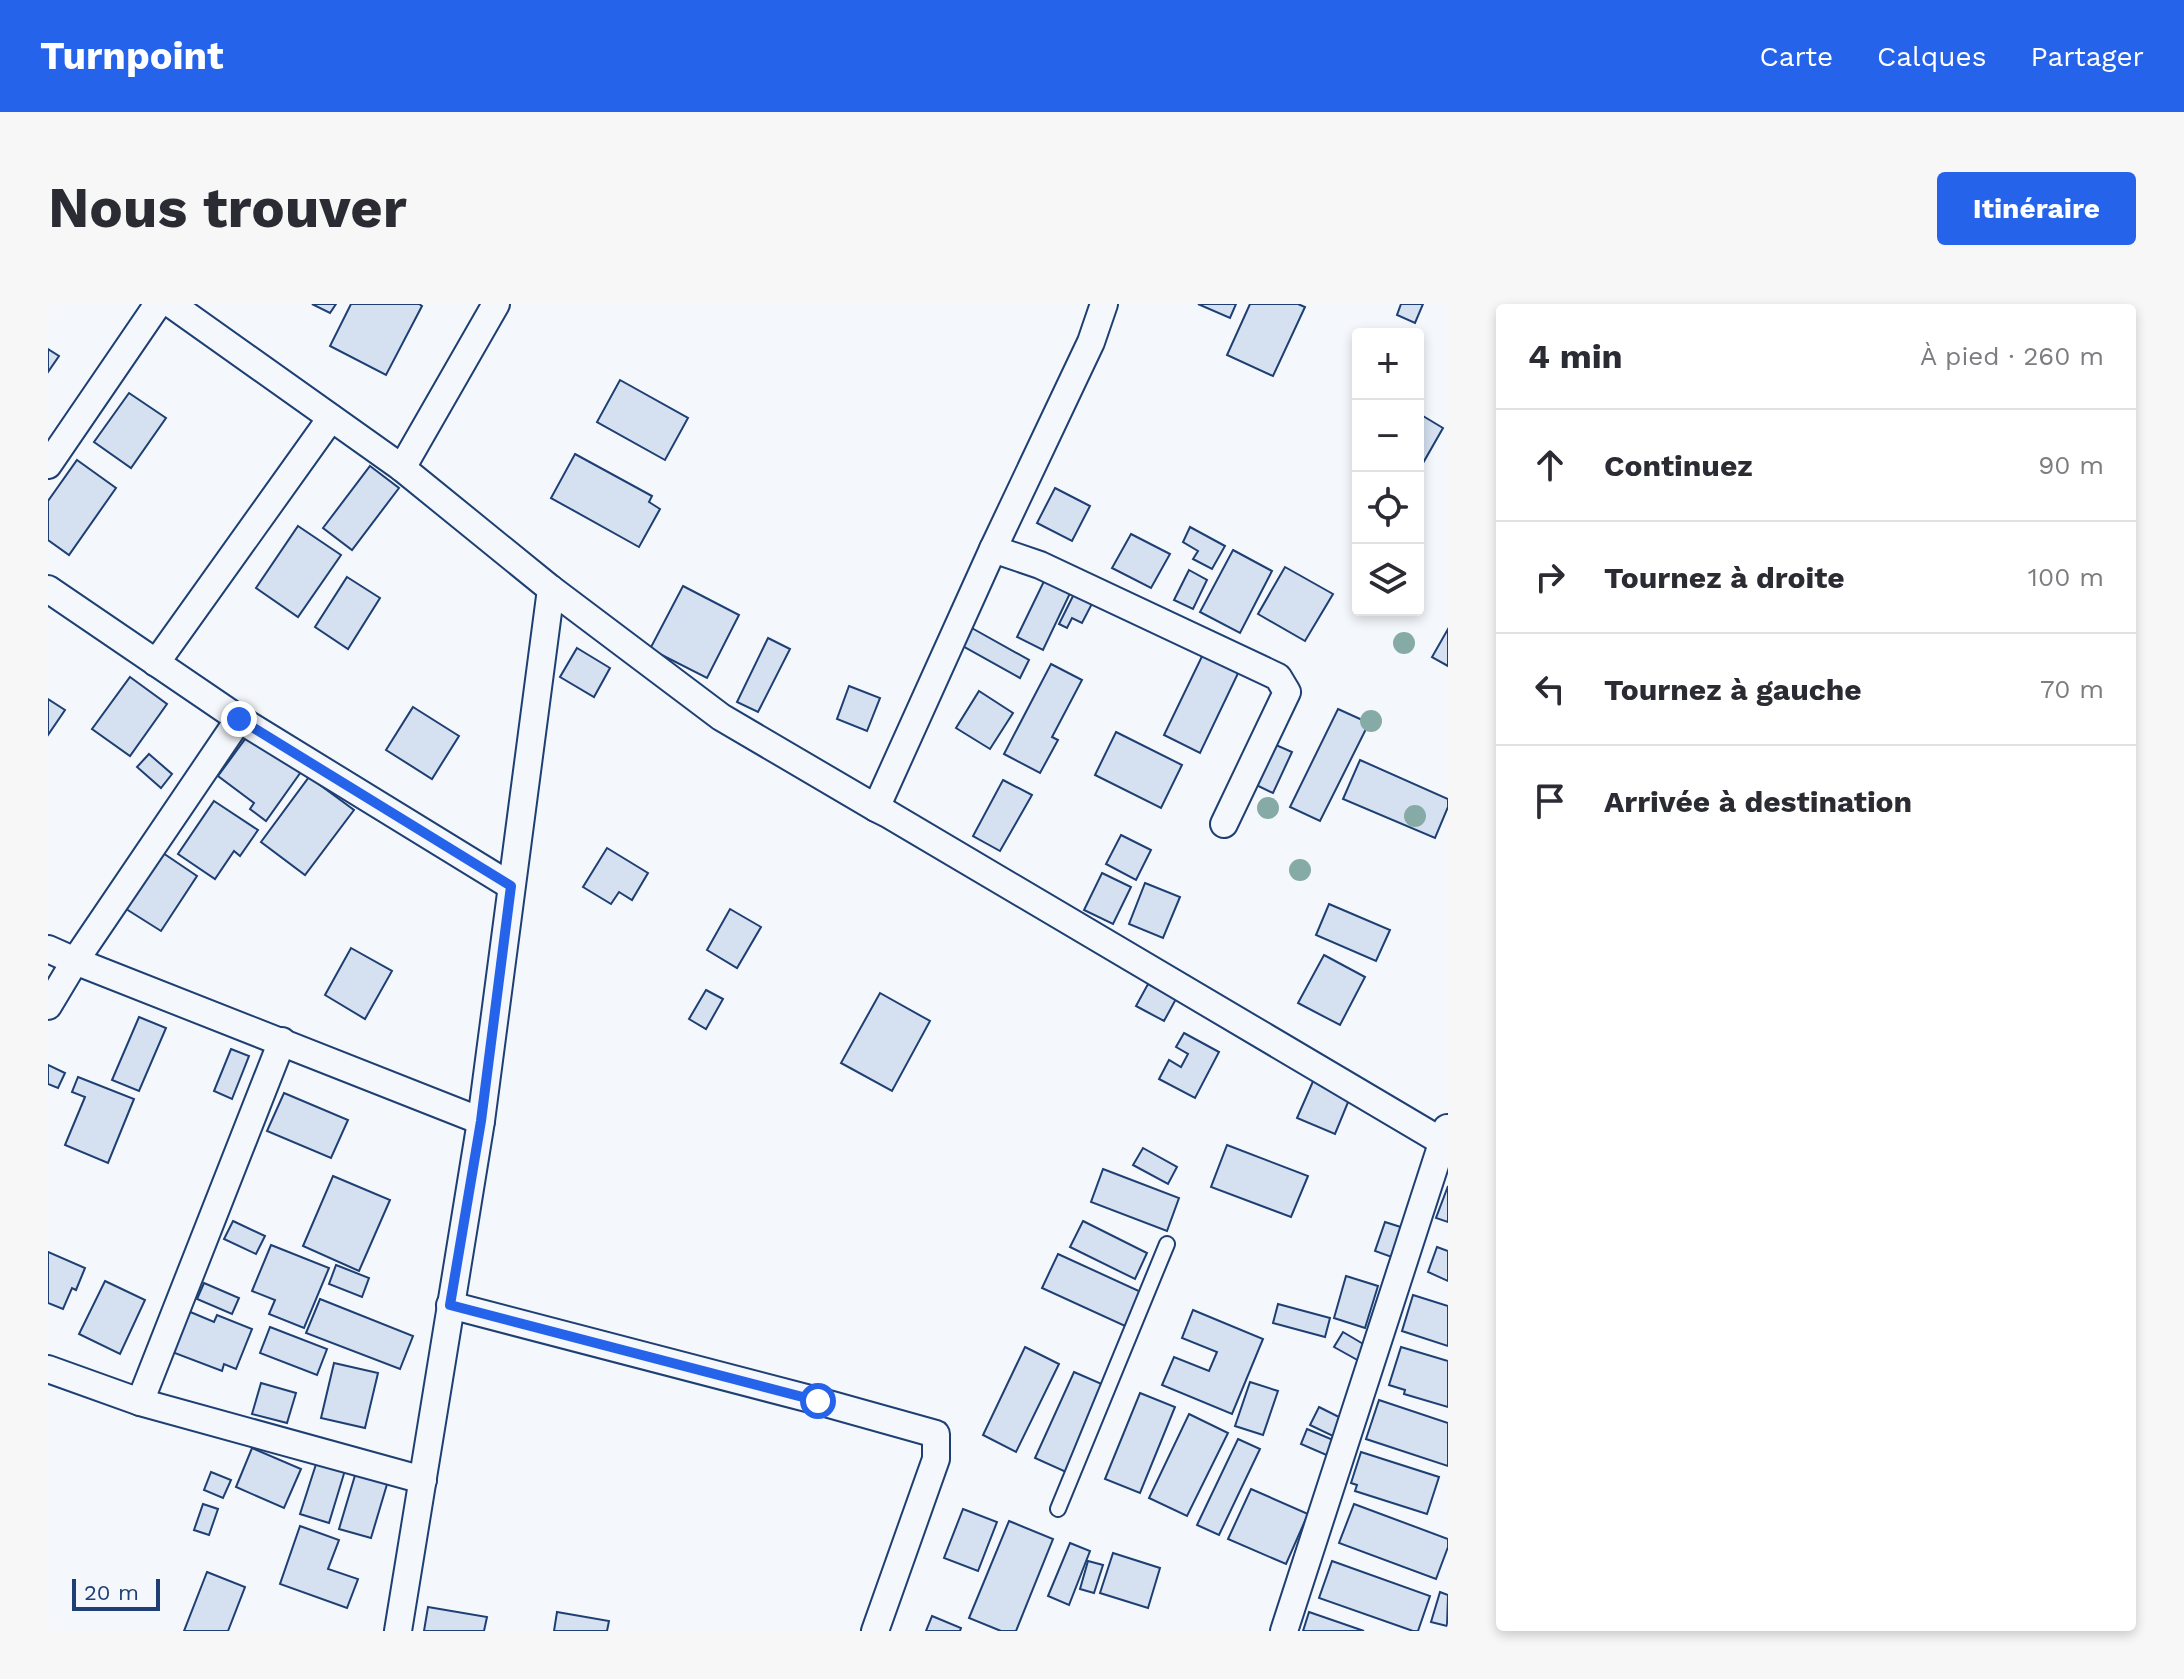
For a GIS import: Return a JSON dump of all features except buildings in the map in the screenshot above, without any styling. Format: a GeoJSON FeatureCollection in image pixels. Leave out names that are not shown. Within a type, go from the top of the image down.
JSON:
{"type":"FeatureCollection","features":[{"type":"Feature","properties":{"kind":"street"},"geometry":{"type":"LineString","coordinates":[[48,465],[158,304]]}},
{"type":"Feature","properties":{"kind":"street"},"geometry":{"type":"LineString","coordinates":[[171,304],[402,468],[551,589],[721,717],[1446,1138],[1284,1631]]}},
{"type":"Feature","properties":{"kind":"street"},"geometry":{"type":"LineString","coordinates":[[402,468],[496,304]]}},
{"type":"Feature","properties":{"kind":"street"},"geometry":{"type":"LineString","coordinates":[[876,808],[1091,342],[1104,304]]}},
{"type":"Feature","properties":{"kind":"street"},"geometry":{"type":"LineString","coordinates":[[156,663],[331,418]]}},
{"type":"Feature","properties":{"kind":"street"},"geometry":{"type":"LineString","coordinates":[[993,549],[1040,565],[1278,677],[1287,692],[1224,824]]}},
{"type":"Feature","properties":{"kind":"street"},"geometry":{"type":"LineString","coordinates":[[48,589],[239,719],[511,886]]}},
{"type":"Feature","properties":{"kind":"street"},"geometry":{"type":"LineString","coordinates":[[398,1631],[481,1121],[551,589]]}},
{"type":"Feature","properties":{"kind":"street"},"geometry":{"type":"LineString","coordinates":[[48,1006],[75,961],[239,719]]}},
{"type":"Feature","properties":{"kind":"street"},"geometry":{"type":"LineString","coordinates":[[48,949],[481,1121]]}},
{"type":"Feature","properties":{"kind":"street"},"geometry":{"type":"LineString","coordinates":[[140,1402],[282,1041]]}},
{"type":"Feature","properties":{"kind":"street"},"geometry":{"type":"LineString","coordinates":[[450,1305],[936,1434],[936,1459],[875,1631]]}},
{"type":"Feature","properties":{"kind":"street"},"geometry":{"type":"LineString","coordinates":[[48,1369],[140,1402],[423,1480]]}},
{"type":"Feature","properties":{"kind":"lane"},"geometry":{"type":"LineString","coordinates":[[1058,1509],[1167,1244]]}},
{"type":"Feature","properties":{"kind":"route"},"geometry":{"type":"LineString","coordinates":[[239,719],[511,886],[481,1121],[450,1305],[818,1401]]}}]}
